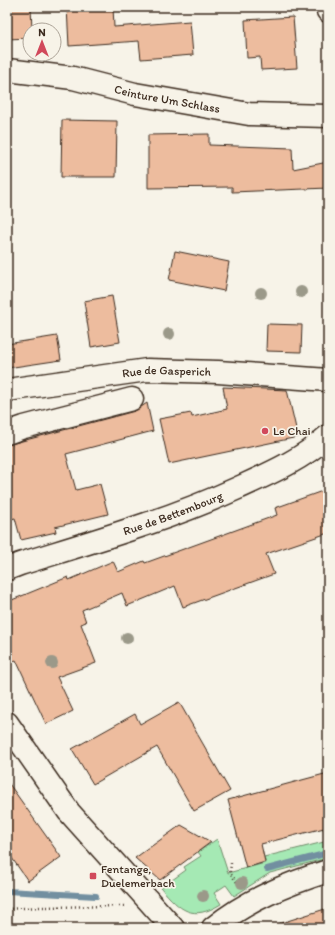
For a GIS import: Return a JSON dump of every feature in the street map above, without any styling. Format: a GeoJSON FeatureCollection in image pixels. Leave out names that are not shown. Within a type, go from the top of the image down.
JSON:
{"type":"FeatureCollection","features":[{"type":"Feature","properties":{"kind":"main road","name":"Ceinture Um Schlass"},"geometry":{"type":"LineString","coordinates":[[7,70],[73,78],[135,94],[250,114],[328,116]]}},
{"type":"Feature","properties":{"kind":"main road","name":"Rue de Gasperich"},"geometry":{"type":"LineString","coordinates":[[7,390],[147,370],[218,372],[328,380]]}},
{"type":"Feature","properties":{"kind":"main road"},"geometry":{"type":"LineString","coordinates":[[7,433],[132,398]]}},
{"type":"Feature","properties":{"kind":"main road","name":"Rue de Bettembourg"},"geometry":{"type":"LineString","coordinates":[[7,570],[20,564],[132,530],[194,508],[265,476],[308,453],[328,436]]}},
{"type":"Feature","properties":{"kind":"main road"},"geometry":{"type":"LineString","coordinates":[[7,723],[69,812],[173,928]]}},
{"type":"Feature","properties":{"kind":"main road"},"geometry":{"type":"LineString","coordinates":[[213,928],[252,901],[291,883],[328,871]]}},
{"type":"Feature","properties":{"kind":"path"},"geometry":{"type":"LineString","coordinates":[[324,829],[328,844]]}},
{"type":"Feature","properties":{"kind":"path"},"geometry":{"type":"LineString","coordinates":[[231,863],[230,873],[242,888]]}},
{"type":"Feature","properties":{"kind":"path"},"geometry":{"type":"LineString","coordinates":[[7,909],[40,907],[132,906]]}},
{"type":"Feature","properties":{"kind":"green space"},"geometry":{"type":"Polygon","coordinates":[[[217,839],[228,873],[265,863],[264,857],[328,841],[328,858],[270,873],[234,896],[226,885],[214,893],[221,904],[202,912],[194,913],[187,911],[174,902],[161,888],[186,870],[184,867],[201,856],[198,852],[217,839]]]}},
{"type":"Feature","properties":{"kind":"building"},"geometry":{"type":"Polygon","coordinates":[[[7,7],[31,7],[32,22],[22,22],[22,38],[7,39],[7,7]]]}},
{"type":"Feature","properties":{"kind":"building"},"geometry":{"type":"Polygon","coordinates":[[[67,7],[113,7],[114,27],[190,21],[193,55],[141,59],[139,41],[69,46],[67,7]]]}},
{"type":"Feature","properties":{"kind":"building"},"geometry":{"type":"Polygon","coordinates":[[[293,17],[297,68],[261,70],[260,57],[247,58],[245,20],[293,17]]]}},
{"type":"Feature","properties":{"kind":"building"},"geometry":{"type":"Polygon","coordinates":[[[62,120],[117,121],[116,177],[61,177],[62,120]]]}},
{"type":"Feature","properties":{"kind":"building"},"geometry":{"type":"Polygon","coordinates":[[[209,134],[209,145],[292,148],[293,169],[328,162],[328,188],[232,192],[232,187],[148,188],[148,135],[209,134]]]}},
{"type":"Feature","properties":{"kind":"building"},"geometry":{"type":"Polygon","coordinates":[[[175,251],[229,262],[224,291],[169,280],[175,251]]]}},
{"type":"Feature","properties":{"kind":"building"},"geometry":{"type":"Polygon","coordinates":[[[112,296],[120,342],[91,347],[84,301],[112,296]]]}},
{"type":"Feature","properties":{"kind":"building"},"geometry":{"type":"Polygon","coordinates":[[[267,324],[302,325],[301,352],[266,351],[267,324]]]}},
{"type":"Feature","properties":{"kind":"building"},"geometry":{"type":"Polygon","coordinates":[[[57,336],[61,360],[7,368],[7,344],[57,336]]]}},
{"type":"Feature","properties":{"kind":"building"},"geometry":{"type":"Polygon","coordinates":[[[223,387],[287,390],[298,437],[169,464],[159,419],[191,413],[192,417],[227,409],[223,387]]]}},
{"type":"Feature","properties":{"kind":"building"},"geometry":{"type":"Polygon","coordinates":[[[147,403],[153,431],[66,454],[76,490],[100,484],[108,514],[55,527],[56,532],[21,540],[15,518],[7,520],[7,445],[135,411],[147,403]]]}},
{"type":"Feature","properties":{"kind":"building"},"geometry":{"type":"Polygon","coordinates":[[[328,489],[328,533],[266,554],[274,574],[183,607],[175,586],[127,606],[122,593],[82,610],[86,622],[81,624],[96,663],[57,677],[73,711],[46,724],[16,660],[7,664],[7,602],[68,577],[69,580],[113,561],[118,572],[144,561],[145,563],[277,515],[275,508],[328,489]]]}},
{"type":"Feature","properties":{"kind":"building"},"geometry":{"type":"Polygon","coordinates":[[[179,702],[230,791],[194,811],[157,747],[93,784],[72,749],[135,714],[140,724],[179,702]]]}},
{"type":"Feature","properties":{"kind":"building"},"geometry":{"type":"Polygon","coordinates":[[[328,773],[328,827],[261,844],[265,862],[246,868],[228,800],[328,773]]]}},
{"type":"Feature","properties":{"kind":"building"},"geometry":{"type":"Polygon","coordinates":[[[7,781],[61,857],[28,881],[7,851],[7,781]]]}},
{"type":"Feature","properties":{"kind":"building"},"geometry":{"type":"Polygon","coordinates":[[[181,825],[211,842],[160,880],[135,858],[181,825]]]}},
{"type":"Feature","properties":{"kind":"building"},"geometry":{"type":"Polygon","coordinates":[[[328,908],[328,928],[278,928],[278,924],[328,908]]]}},
{"type":"Feature","properties":{"kind":"waterway"},"geometry":{"type":"LineString","coordinates":[[267,869],[328,853]]}},
{"type":"Feature","properties":{"kind":"waterway"},"geometry":{"type":"LineString","coordinates":[[7,891],[96,896]]}},
{"type":"Feature","properties":{"kind":"place","name":"Le Chai"},"geometry":{"type":"Point","coordinates":[265,431]}},
{"type":"Feature","properties":{"kind":"place","name":"Fentange, Duelemerbach"},"geometry":{"type":"Point","coordinates":[93,876]}}]}
